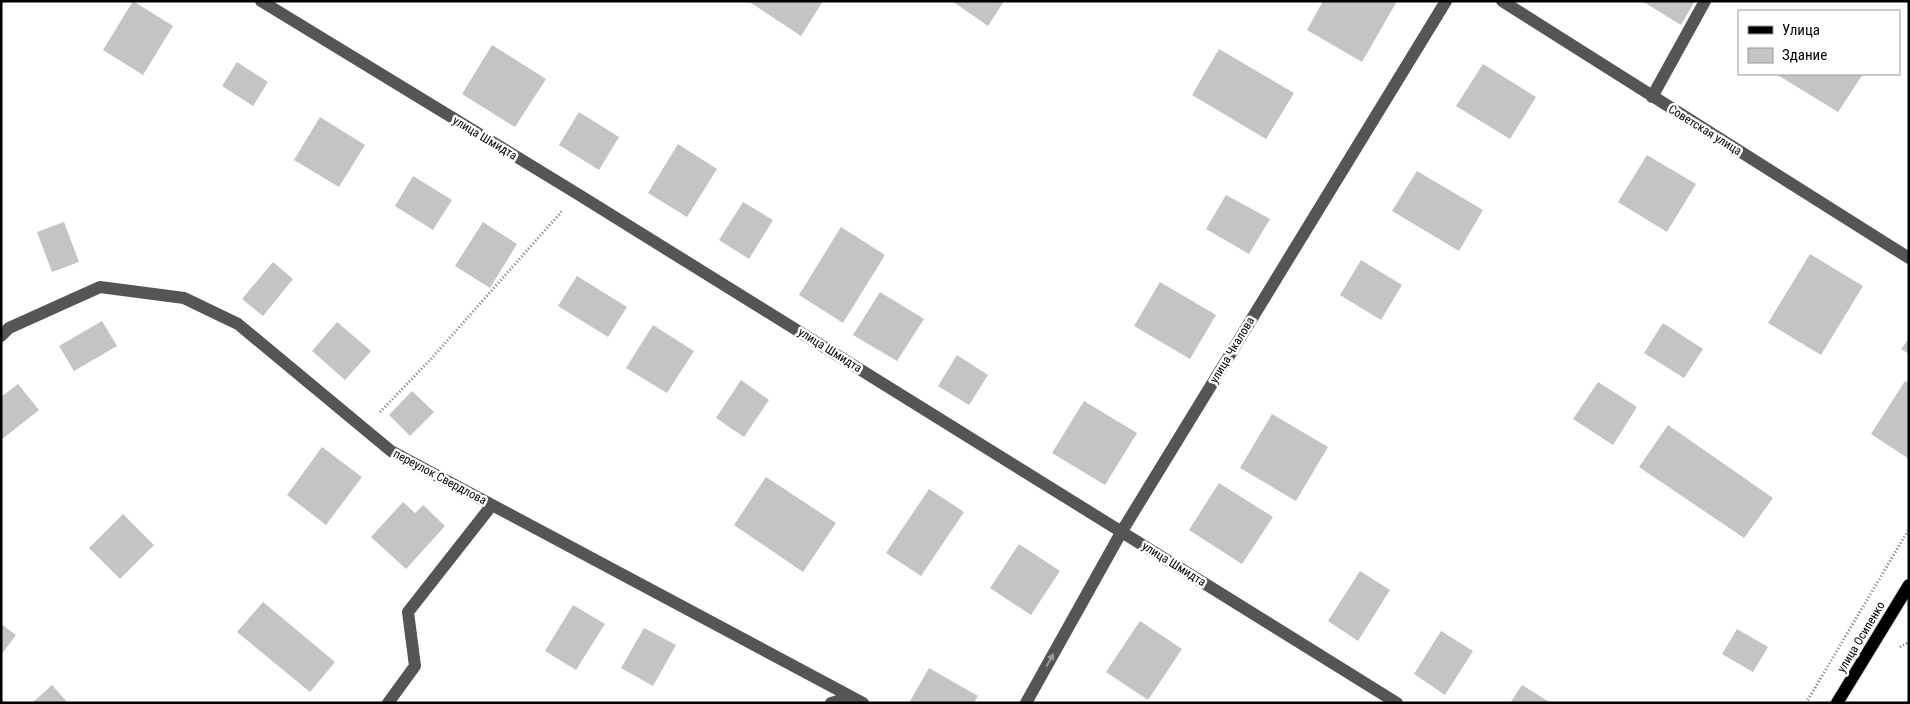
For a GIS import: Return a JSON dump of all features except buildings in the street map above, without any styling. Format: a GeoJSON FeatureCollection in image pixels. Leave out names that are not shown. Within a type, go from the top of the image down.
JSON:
{"type":"FeatureCollection","features":[{"type":"Feature","properties":{"kind":"main road","name":"улица Осипенко"},"geometry":{"type":"LineString","coordinates":[[1837,703],[1909,585]]}},
{"type":"Feature","properties":{"kind":"street","name":"улица Шмидта"},"geometry":{"type":"LineString","coordinates":[[261,1],[1398,703]]}},
{"type":"Feature","properties":{"kind":"street","name":"улица Чкалова"},"geometry":{"type":"LineString","coordinates":[[1026,703],[1122,531],[1446,1]]}},
{"type":"Feature","properties":{"kind":"street","name":"Советская улица"},"geometry":{"type":"LineString","coordinates":[[1502,1],[1909,258]]}},
{"type":"Feature","properties":{"kind":"street"},"geometry":{"type":"LineString","coordinates":[[1652,96],[1705,1]]}},
{"type":"Feature","properties":{"kind":"street","name":"переулок Свердлова"},"geometry":{"type":"LineString","coordinates":[[1,336],[8,328],[100,287],[184,298],[238,324],[391,452],[858,700]]}},
{"type":"Feature","properties":{"kind":"street"},"geometry":{"type":"LineString","coordinates":[[388,703],[415,666],[408,612],[492,505]]}},
{"type":"Feature","properties":{"kind":"street"},"geometry":{"type":"LineString","coordinates":[[831,703],[858,700]]}},
{"type":"Feature","properties":{"kind":"path"},"geometry":{"type":"LineString","coordinates":[[363,428],[431,359],[576,194]]}},
{"type":"Feature","properties":{"kind":"path"},"geometry":{"type":"LineString","coordinates":[[1806,703],[1909,529]]}}]}
